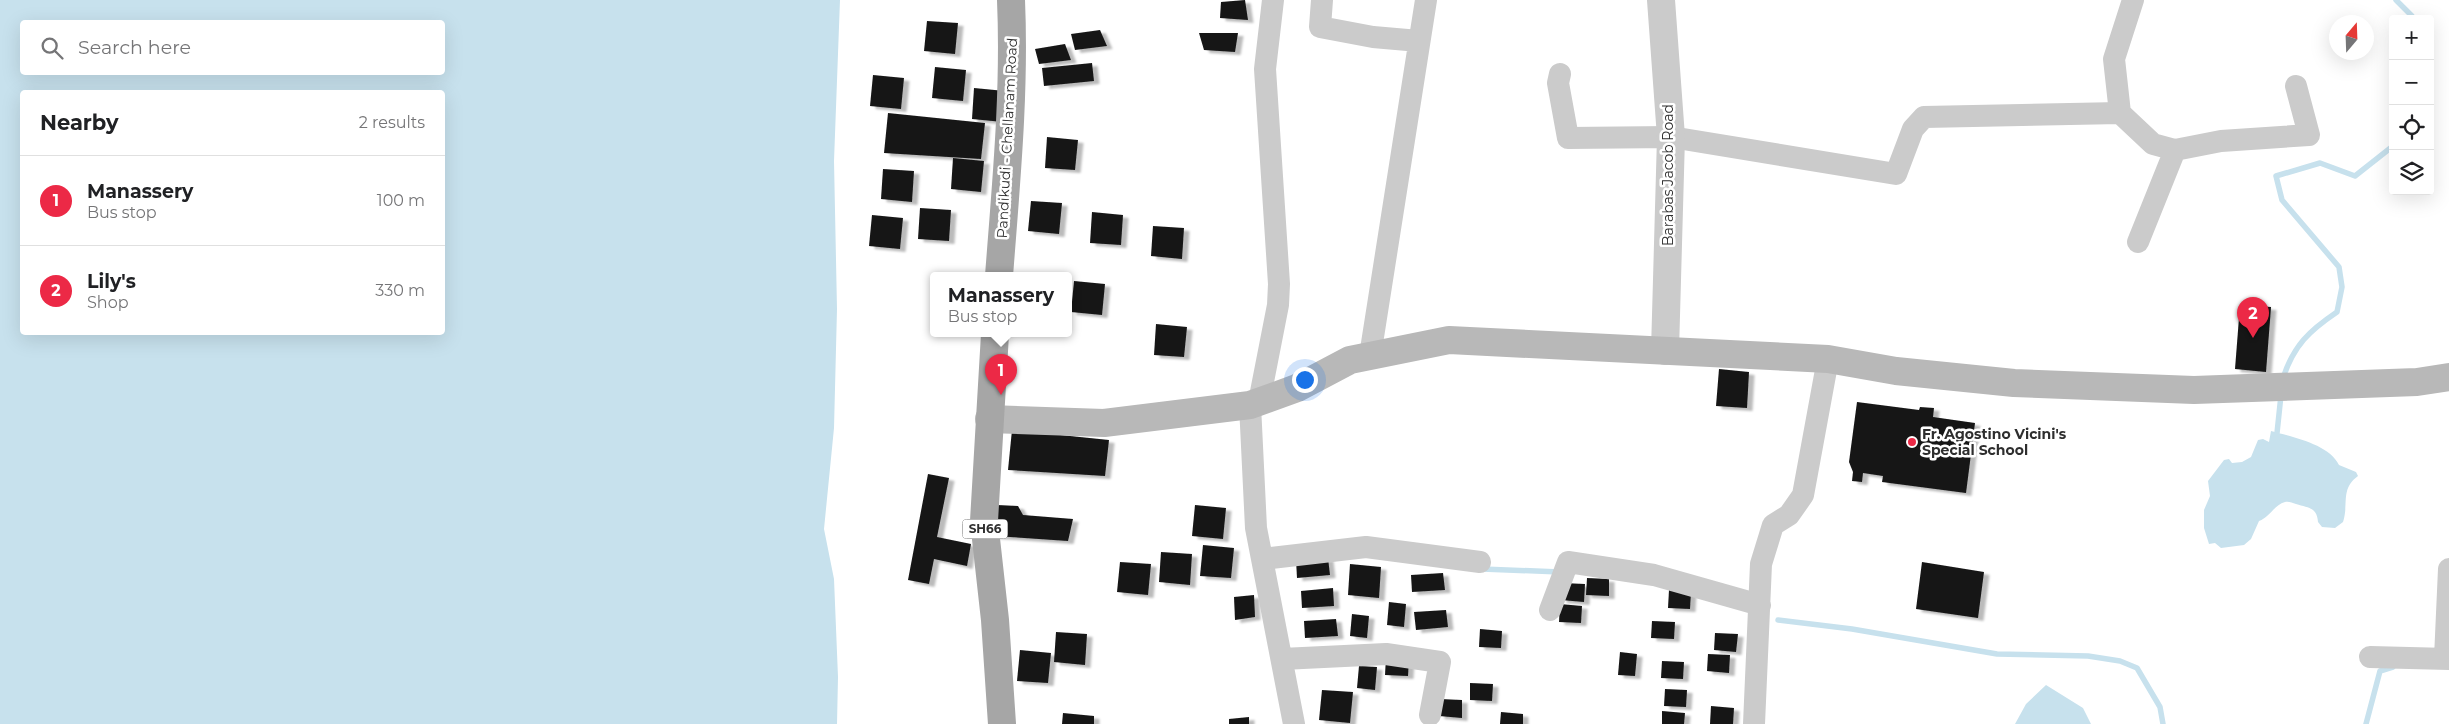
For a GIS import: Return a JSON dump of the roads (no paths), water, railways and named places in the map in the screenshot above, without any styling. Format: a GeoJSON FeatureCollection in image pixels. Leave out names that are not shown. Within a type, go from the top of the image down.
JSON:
{"type":"FeatureCollection","features":[{"type":"Feature","properties":{"kind":"main road","name":"Pandikudi - Chellanam Road"},"geometry":{"type":"LineString","coordinates":[[999,272],[1009,149],[1013,42],[1011,0]]}},
{"type":"Feature","properties":{"kind":"main road","name":"SH66"},"geometry":{"type":"LineString","coordinates":[[995,337],[984,521],[996,620],[1002,724]]}},
{"type":"Feature","properties":{"kind":"main road"},"geometry":{"type":"LineString","coordinates":[[989,419],[1104,423],[1254,404],[1297,388],[1350,360],[1449,340],[1828,360],[1896,371],[2014,384],[2194,390],[2417,382],[2449,377]]}},
{"type":"Feature","properties":{"kind":"street"},"geometry":{"type":"LineString","coordinates":[[1273,0],[1265,69],[1279,284],[1278,305],[1254,404],[1256,528],[1294,724]]}},
{"type":"Feature","properties":{"kind":"street"},"geometry":{"type":"LineString","coordinates":[[1322,0],[1320,27],[1373,37],[1419,41]]}},
{"type":"Feature","properties":{"kind":"street"},"geometry":{"type":"LineString","coordinates":[[1370,356],[1426,0]]}},
{"type":"Feature","properties":{"kind":"street","name":"Barabas Jacob Road"},"geometry":{"type":"LineString","coordinates":[[1662,0],[1671,137],[1665,351]]}},
{"type":"Feature","properties":{"kind":"street"},"geometry":{"type":"LineString","coordinates":[[2133,0],[2114,59],[2120,113],[2153,144],[2175,150],[2221,140],[2309,135],[2296,86]]}},
{"type":"Feature","properties":{"kind":"street"},"geometry":{"type":"LineString","coordinates":[[1560,74],[1558,83],[1568,138],[1671,137],[1896,174],[1913,129],[1924,117],[2120,113]]}},
{"type":"Feature","properties":{"kind":"street"},"geometry":{"type":"LineString","coordinates":[[2138,242],[2175,150]]}},
{"type":"Feature","properties":{"kind":"street"},"geometry":{"type":"LineString","coordinates":[[1754,724],[1761,564],[1773,525],[1789,515],[1804,495],[1828,360]]}},
{"type":"Feature","properties":{"kind":"street"},"geometry":{"type":"LineString","coordinates":[[1262,559],[1366,547],[1480,562]]}},
{"type":"Feature","properties":{"kind":"street"},"geometry":{"type":"LineString","coordinates":[[1550,610],[1568,562],[1654,575],[1760,605]]}},
{"type":"Feature","properties":{"kind":"street"},"geometry":{"type":"LineString","coordinates":[[2370,657],[2447,658],[2449,569]]}},
{"type":"Feature","properties":{"kind":"street"},"geometry":{"type":"LineString","coordinates":[[1282,659],[1386,654],[1440,662],[1430,715]]}},
{"type":"Feature","properties":{"kind":"water"},"geometry":{"type":"Polygon","coordinates":[[[0,0],[840,0],[834,161],[837,309],[834,428],[824,529],[834,579],[838,677],[837,724],[0,724],[0,0]]]}},
{"type":"Feature","properties":{"kind":"water"},"geometry":{"type":"Polygon","coordinates":[[[2271,431],[2309,442],[2327,452],[2339,465],[2356,472],[2358,476],[2352,481],[2347,492],[2343,522],[2335,528],[2322,527],[2314,511],[2286,502],[2259,521],[2251,539],[2244,545],[2221,548],[2215,543],[2209,544],[2204,528],[2204,510],[2210,496],[2208,481],[2224,460],[2229,459],[2232,463],[2242,462],[2251,457],[2258,440],[2263,439],[2269,442],[2271,431]]]}},
{"type":"Feature","properties":{"kind":"water"},"geometry":{"type":"Polygon","coordinates":[[[2046,685],[2083,708],[2091,724],[2015,724],[2026,704],[2046,685]]]}},
{"type":"Feature","properties":{"kind":"waterway"},"geometry":{"type":"LineString","coordinates":[[2396,0],[2411,15]]}},
{"type":"Feature","properties":{"kind":"waterway"},"geometry":{"type":"LineString","coordinates":[[2283,378],[2292,356],[2304,340],[2318,326],[2337,312],[2342,287],[2339,267],[2282,200],[2276,176],[2320,163],[2355,176],[2389,149]]}},
{"type":"Feature","properties":{"kind":"waterway"},"geometry":{"type":"LineString","coordinates":[[2277,433],[2281,395]]}},
{"type":"Feature","properties":{"kind":"waterway"},"geometry":{"type":"LineString","coordinates":[[1482,569],[1560,572]]}},
{"type":"Feature","properties":{"kind":"waterway"},"geometry":{"type":"LineString","coordinates":[[1778,620],[1852,629],[1997,654],[2088,656],[2120,661],[2137,668],[2160,707],[2163,724]]}},
{"type":"Feature","properties":{"kind":"waterway"},"geometry":{"type":"LineString","coordinates":[[2366,724],[2380,671],[2393,667]]}},
{"type":"Feature","properties":{"kind":"place","name":"Lily's"},"geometry":{"type":"Point","coordinates":[2253,338]}},
{"type":"Feature","properties":{"kind":"place","name":"Manassery"},"geometry":{"type":"Point","coordinates":[1001,395]}},
{"type":"Feature","properties":{"kind":"place","name":"Fr. Agostino Vicini's Special School"},"geometry":{"type":"Point","coordinates":[1912,442]}}]}
